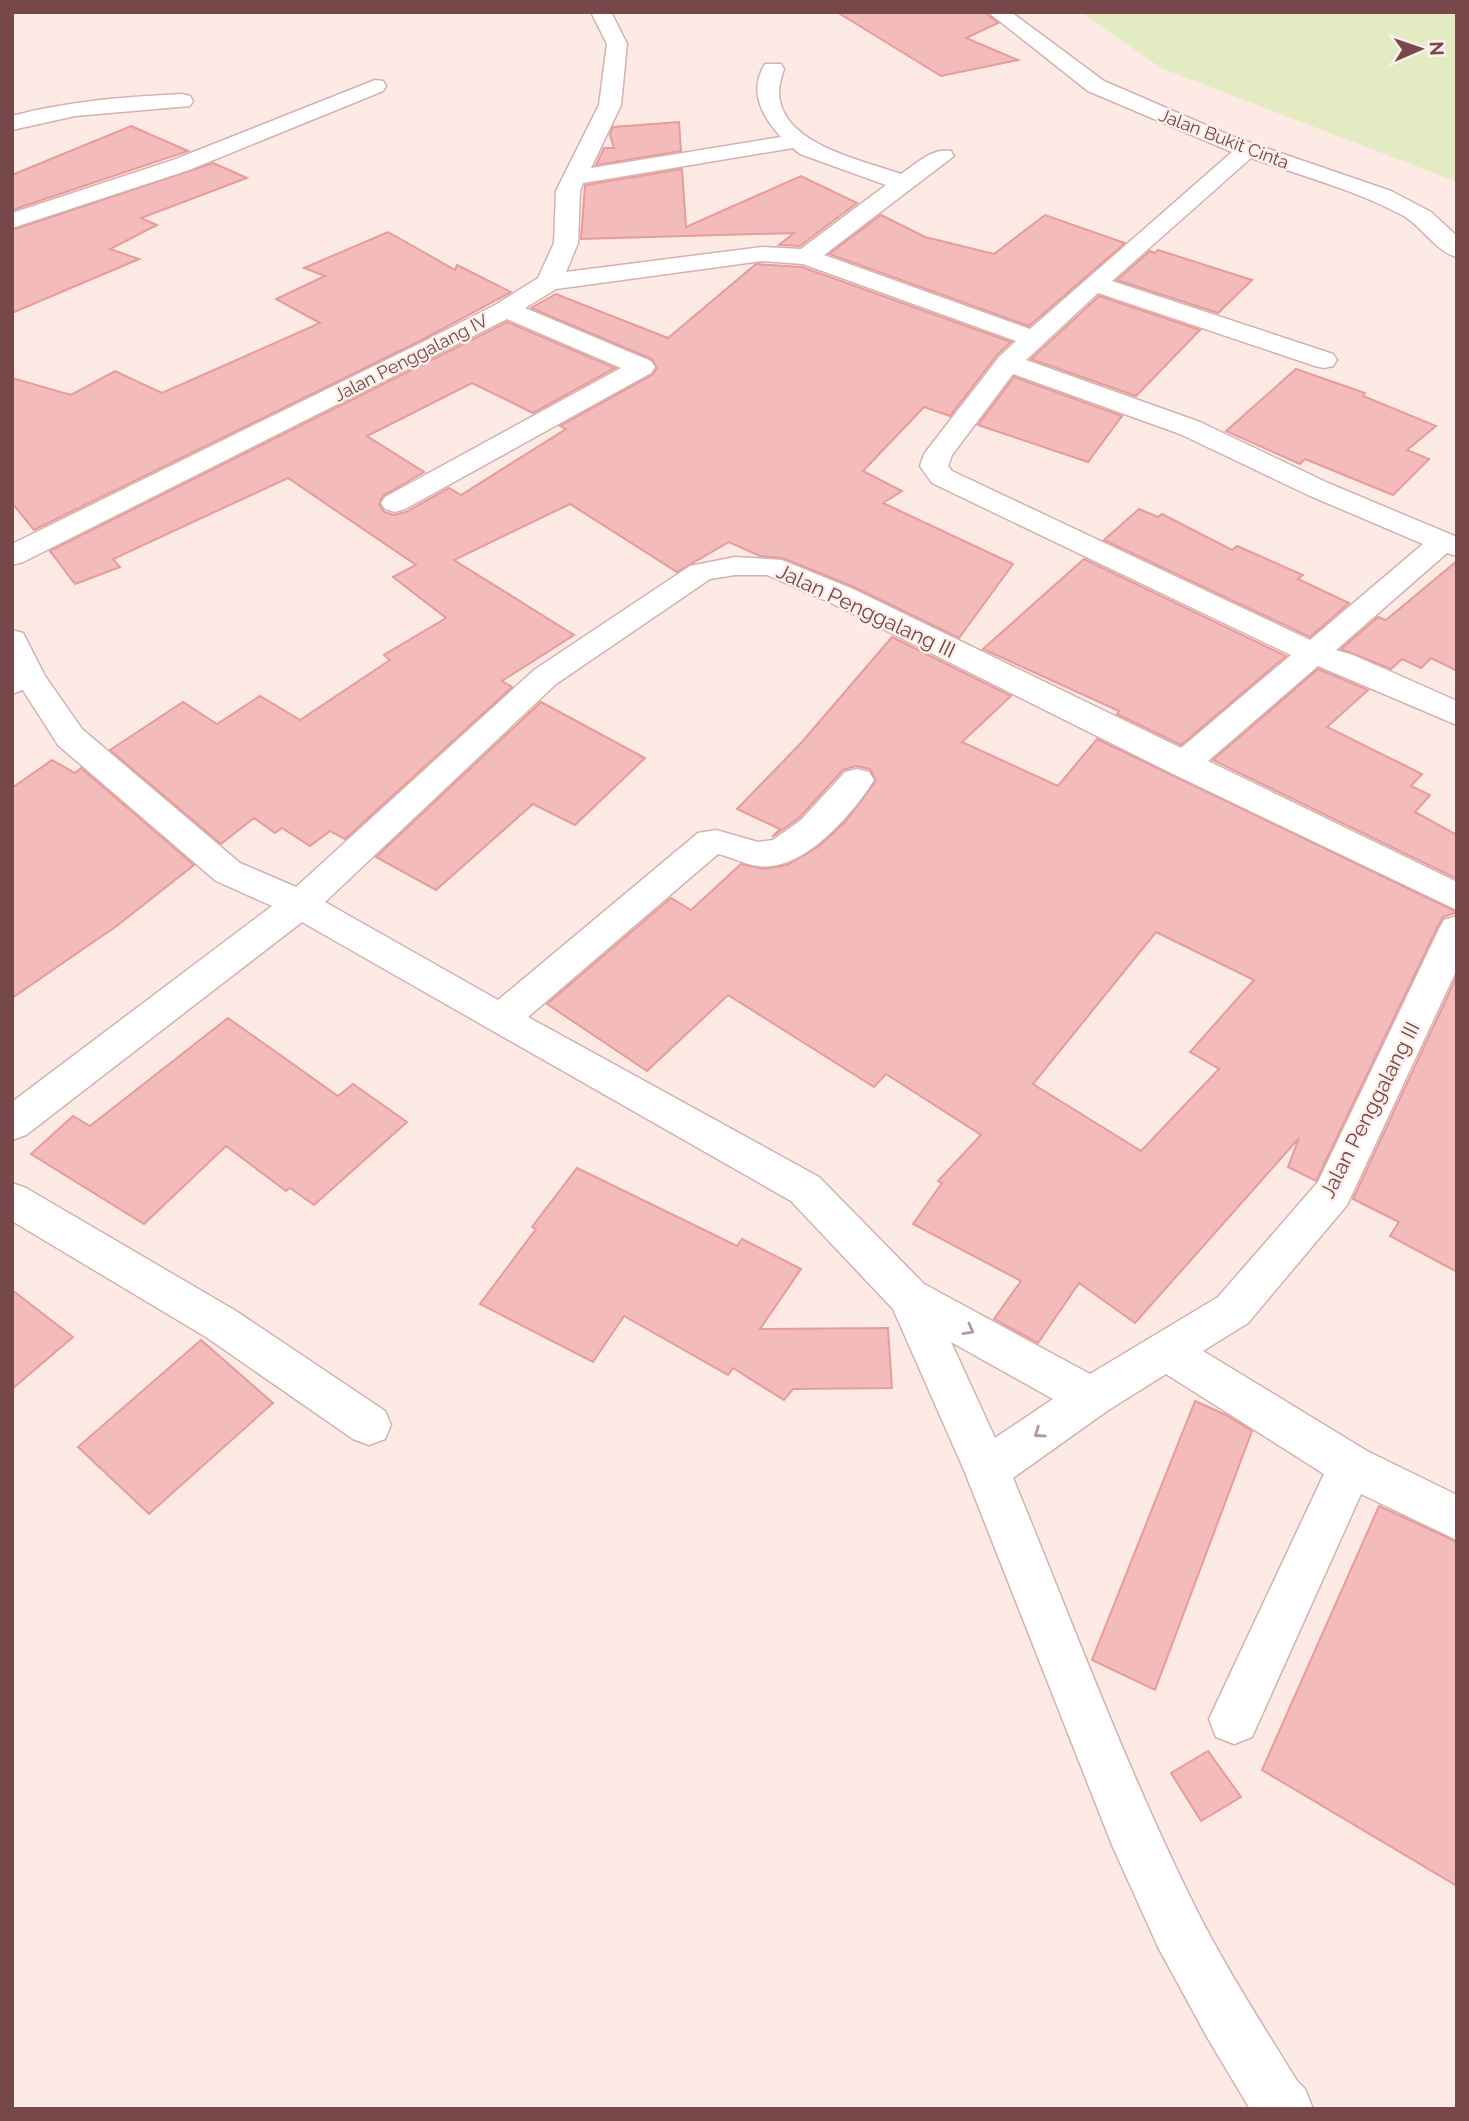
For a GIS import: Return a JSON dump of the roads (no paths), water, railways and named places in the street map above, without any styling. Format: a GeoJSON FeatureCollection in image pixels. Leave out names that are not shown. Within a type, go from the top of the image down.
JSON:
{"type":"FeatureCollection","features":[{"type":"Feature","properties":{"kind":"street"},"geometry":{"type":"LineString","coordinates":[[601,12],[617,44],[610,104],[568,191],[565,243],[549,282],[762,254],[806,257],[912,293],[1033,339]]}},
{"type":"Feature","properties":{"kind":"street","name":"Jalan Bukit Cinta"},"geometry":{"type":"LineString","coordinates":[[998,12],[1096,86],[1247,150],[1383,196],[1423,218],[1457,250]]}},
{"type":"Feature","properties":{"kind":"street"},"geometry":{"type":"LineString","coordinates":[[773,69],[769,107],[797,141],[808,149],[904,183]]}},
{"type":"Feature","properties":{"kind":"street"},"geometry":{"type":"LineString","coordinates":[[12,221],[181,165],[375,86]]}},
{"type":"Feature","properties":{"kind":"street"},"geometry":{"type":"LineString","coordinates":[[12,123],[36,116],[102,105],[182,101]]}},
{"type":"Feature","properties":{"kind":"street"},"geometry":{"type":"LineString","coordinates":[[573,178],[797,141]]}},
{"type":"Feature","properties":{"kind":"street"},"geometry":{"type":"LineString","coordinates":[[1247,150],[1094,283],[1008,363],[938,454],[934,466],[942,477],[1314,654],[1342,662],[1457,714]]}},
{"type":"Feature","properties":{"kind":"street"},"geometry":{"type":"LineString","coordinates":[[806,257],[943,156]]}},
{"type":"Feature","properties":{"kind":"street","name":"Jalan Penggalang IV"},"geometry":{"type":"LineString","coordinates":[[12,556],[506,309],[549,282]]}},
{"type":"Feature","properties":{"kind":"street"},"geometry":{"type":"LineString","coordinates":[[1094,283],[1324,360]]}},
{"type":"Feature","properties":{"kind":"street"},"geometry":{"type":"LineString","coordinates":[[395,503],[642,367],[506,309]]}},
{"type":"Feature","properties":{"kind":"street"},"geometry":{"type":"LineString","coordinates":[[1008,363],[1190,428],[1318,489],[1450,545],[1314,654],[1183,765]]}},
{"type":"Feature","properties":{"kind":"street","name":"Jalan Penggalang III"},"geometry":{"type":"LineString","coordinates":[[12,1124],[300,904],[545,677],[701,572],[717,568],[771,566],[842,596],[1457,897]]}},
{"type":"Feature","properties":{"kind":"street"},"geometry":{"type":"LineString","coordinates":[[12,640],[21,681],[70,737],[228,872],[300,904],[805,1189],[909,1297],[1091,1397]]}},
{"type":"Feature","properties":{"kind":"street"},"geometry":{"type":"LineString","coordinates":[[500,1019],[710,842],[761,855],[778,852],[808,834],[857,780]]}},
{"type":"Feature","properties":{"kind":"street","name":"Jalan Penggalang III"},"geometry":{"type":"LineString","coordinates":[[987,1470],[1091,1397],[1233,1310],[1333,1193],[1457,929]]}},
{"type":"Feature","properties":{"kind":"street"},"geometry":{"type":"LineString","coordinates":[[12,1200],[221,1324],[369,1425]]}},
{"type":"Feature","properties":{"kind":"street"},"geometry":{"type":"LineString","coordinates":[[909,1297],[987,1470],[1130,1827],[1184,1939],[1273,2106]]}},
{"type":"Feature","properties":{"kind":"street"},"geometry":{"type":"LineString","coordinates":[[1166,1351],[1352,1466],[1457,1518]]}},
{"type":"Feature","properties":{"kind":"street"},"geometry":{"type":"LineString","coordinates":[[1234,1719],[1352,1466]]}}]}
